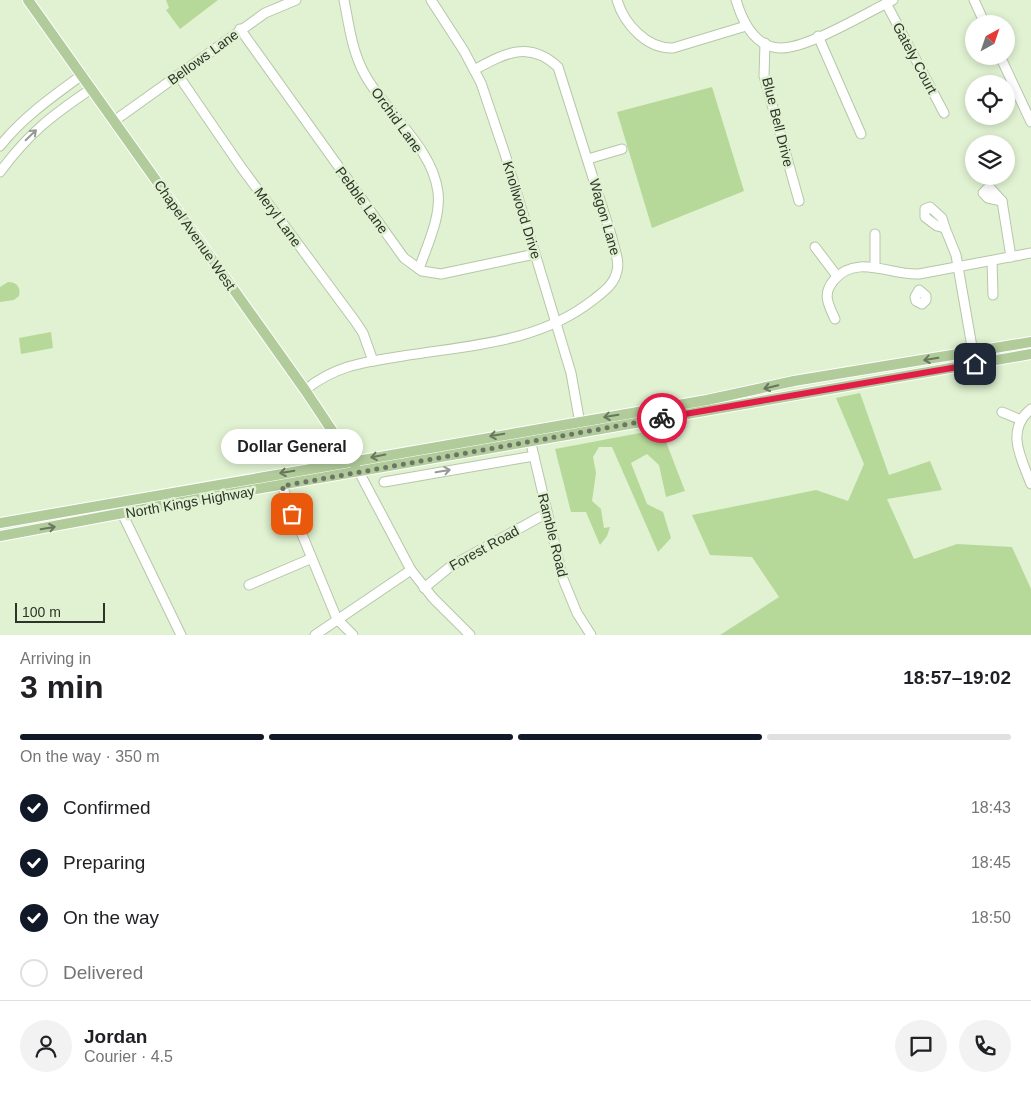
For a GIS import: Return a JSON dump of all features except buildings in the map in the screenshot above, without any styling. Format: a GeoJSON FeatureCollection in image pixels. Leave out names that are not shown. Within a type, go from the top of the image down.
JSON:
{"type":"FeatureCollection","features":[{"type":"Feature","properties":{"kind":"main road","name":"Chapel Avenue West"},"geometry":{"type":"LineString","coordinates":[[28,0],[304,390],[359,472]]}},
{"type":"Feature","properties":{"kind":"main road","name":"North Kings Highway"},"geometry":{"type":"LineString","coordinates":[[0,523],[118,504],[527,430],[707,400],[794,381],[1031,342]]}},
{"type":"Feature","properties":{"kind":"main road","name":"North Kings Highway"},"geometry":{"type":"LineString","coordinates":[[0,536],[1031,354]]}},
{"type":"Feature","properties":{"kind":"street","name":"Bellows Lane"},"geometry":{"type":"LineString","coordinates":[[114,121],[264,12],[296,0]]}},
{"type":"Feature","properties":{"kind":"street","name":"Orchid Lane"},"geometry":{"type":"LineString","coordinates":[[344,0],[352,42],[364,74],[385,106],[423,153],[438,192],[437,218],[419,269]]}},
{"type":"Feature","properties":{"kind":"street","name":"Knollwood Drive"},"geometry":{"type":"LineString","coordinates":[[431,0],[481,83],[505,154],[571,373],[582,432]]}},
{"type":"Feature","properties":{"kind":"street"},"geometry":{"type":"LineString","coordinates":[[616,0],[632,26],[644,38],[662,48],[674,48],[746,26]]}},
{"type":"Feature","properties":{"kind":"street"},"geometry":{"type":"LineString","coordinates":[[736,0],[746,26],[765,43],[779,48],[793,46],[818,36],[889,2]]}},
{"type":"Feature","properties":{"kind":"street"},"geometry":{"type":"LineString","coordinates":[[974,0],[981,15]]}},
{"type":"Feature","properties":{"kind":"street","name":"Gately Court"},"geometry":{"type":"LineString","coordinates":[[889,2],[944,113]]}},
{"type":"Feature","properties":{"kind":"street","name":"Pebble Lane"},"geometry":{"type":"LineString","coordinates":[[240,29],[404,258],[419,269]]}},
{"type":"Feature","properties":{"kind":"street"},"geometry":{"type":"LineString","coordinates":[[818,36],[861,134]]}},
{"type":"Feature","properties":{"kind":"street","name":"Blue Bell Drive"},"geometry":{"type":"LineString","coordinates":[[765,43],[764,76],[767,90],[799,200]]}},
{"type":"Feature","properties":{"kind":"street","name":"Wagon Lane"},"geometry":{"type":"LineString","coordinates":[[304,390],[334,370],[373,361],[500,341],[543,330],[574,314],[608,288],[617,271],[617,260],[588,159],[558,67],[546,56],[517,51],[500,56],[474,70]]}},
{"type":"Feature","properties":{"kind":"street"},"geometry":{"type":"LineString","coordinates":[[1004,65],[1031,122]]}},
{"type":"Feature","properties":{"kind":"street","name":"Meryl Lane"},"geometry":{"type":"LineString","coordinates":[[178,75],[241,167],[355,320],[363,333],[373,361]]}},
{"type":"Feature","properties":{"kind":"street"},"geometry":{"type":"LineString","coordinates":[[0,146],[13,130],[37,108],[82,76]]}},
{"type":"Feature","properties":{"kind":"street"},"geometry":{"type":"LineString","coordinates":[[0,172],[27,138],[58,111],[91,89]]}},
{"type":"Feature","properties":{"kind":"street"},"geometry":{"type":"LineString","coordinates":[[588,159],[622,149]]}},
{"type":"Feature","properties":{"kind":"street"},"geometry":{"type":"LineString","coordinates":[[1002,201],[1011,257]]}},
{"type":"Feature","properties":{"kind":"street"},"geometry":{"type":"LineString","coordinates":[[944,228],[959,268],[975,364]]}},
{"type":"Feature","properties":{"kind":"street"},"geometry":{"type":"LineString","coordinates":[[875,234],[875,267]]}},
{"type":"Feature","properties":{"kind":"street"},"geometry":{"type":"LineString","coordinates":[[815,247],[837,276]]}},
{"type":"Feature","properties":{"kind":"street"},"geometry":{"type":"LineString","coordinates":[[835,319],[826,302],[826,294],[837,276],[854,268],[875,267],[909,275],[919,282],[959,268],[1031,253]]}},
{"type":"Feature","properties":{"kind":"street"},"geometry":{"type":"LineString","coordinates":[[419,269],[431,274],[441,274],[535,254]]}},
{"type":"Feature","properties":{"kind":"street"},"geometry":{"type":"LineString","coordinates":[[992,261],[993,295]]}},
{"type":"Feature","properties":{"kind":"street"},"geometry":{"type":"LineString","coordinates":[[1031,409],[1021,420],[1015,435],[1017,447],[1031,484]]}},
{"type":"Feature","properties":{"kind":"street"},"geometry":{"type":"LineString","coordinates":[[1002,412],[1021,420]]}},
{"type":"Feature","properties":{"kind":"street","name":"Ramble Road"},"geometry":{"type":"LineString","coordinates":[[527,430],[554,534],[563,579],[577,613],[591,635]]}},
{"type":"Feature","properties":{"kind":"street"},"geometry":{"type":"LineString","coordinates":[[384,482],[534,456]]}},
{"type":"Feature","properties":{"kind":"street"},"geometry":{"type":"LineString","coordinates":[[375,469],[395,480]]}},
{"type":"Feature","properties":{"kind":"street"},"geometry":{"type":"LineString","coordinates":[[359,472],[411,570],[424,588],[470,635]]}},
{"type":"Feature","properties":{"kind":"street"},"geometry":{"type":"LineString","coordinates":[[282,486],[310,559],[337,619],[353,635]]}},
{"type":"Feature","properties":{"kind":"street"},"geometry":{"type":"LineString","coordinates":[[118,504],[181,635]]}},
{"type":"Feature","properties":{"kind":"street","name":"Forest Road"},"geometry":{"type":"LineString","coordinates":[[424,588],[451,566],[547,513]]}},
{"type":"Feature","properties":{"kind":"street"},"geometry":{"type":"LineString","coordinates":[[249,585],[310,559]]}},
{"type":"Feature","properties":{"kind":"street"},"geometry":{"type":"LineString","coordinates":[[315,635],[411,570]]}},
{"type":"Feature","properties":{"kind":"green space"},"geometry":{"type":"Polygon","coordinates":[[[166,0],[218,0],[180,29],[166,10],[169,8],[166,0]]]}},
{"type":"Feature","properties":{"kind":"green space"},"geometry":{"type":"Polygon","coordinates":[[[712,87],[744,191],[652,228],[617,112],[712,87]]]}},
{"type":"Feature","properties":{"kind":"green space"},"geometry":{"type":"Polygon","coordinates":[[[8,282],[18,286],[19,296],[14,300],[0,302],[0,287],[8,282]]]}},
{"type":"Feature","properties":{"kind":"green space"},"geometry":{"type":"Polygon","coordinates":[[[51,332],[53,348],[21,354],[19,338],[51,332]]]}},
{"type":"Feature","properties":{"kind":"green space"},"geometry":{"type":"Polygon","coordinates":[[[860,393],[889,475],[930,461],[942,490],[887,499],[914,559],[957,544],[1012,547],[1031,589],[1031,635],[720,635],[779,597],[752,557],[710,555],[692,515],[816,490],[848,501],[864,464],[836,398],[860,393]]]}},
{"type":"Feature","properties":{"kind":"green space"},"geometry":{"type":"Polygon","coordinates":[[[661,429],[685,491],[666,497],[659,465],[647,454],[631,463],[647,504],[663,512],[671,538],[658,552],[612,447],[599,447],[593,457],[596,473],[592,501],[601,509],[604,528],[610,527],[607,536],[600,545],[586,512],[571,512],[555,449],[661,429]]]}},
{"type":"Feature","properties":{"kind":"way so far"},"geometry":{"type":"LineString","coordinates":[[292,514],[282,486],[662,418]]}},
{"type":"Feature","properties":{"kind":"place","name":"Dollar General"},"geometry":{"type":"Point","coordinates":[292,514]}},
{"type":"Feature","properties":{"kind":"route"},"geometry":{"type":"LineString","coordinates":[[662,418],[975,364]]}}]}
